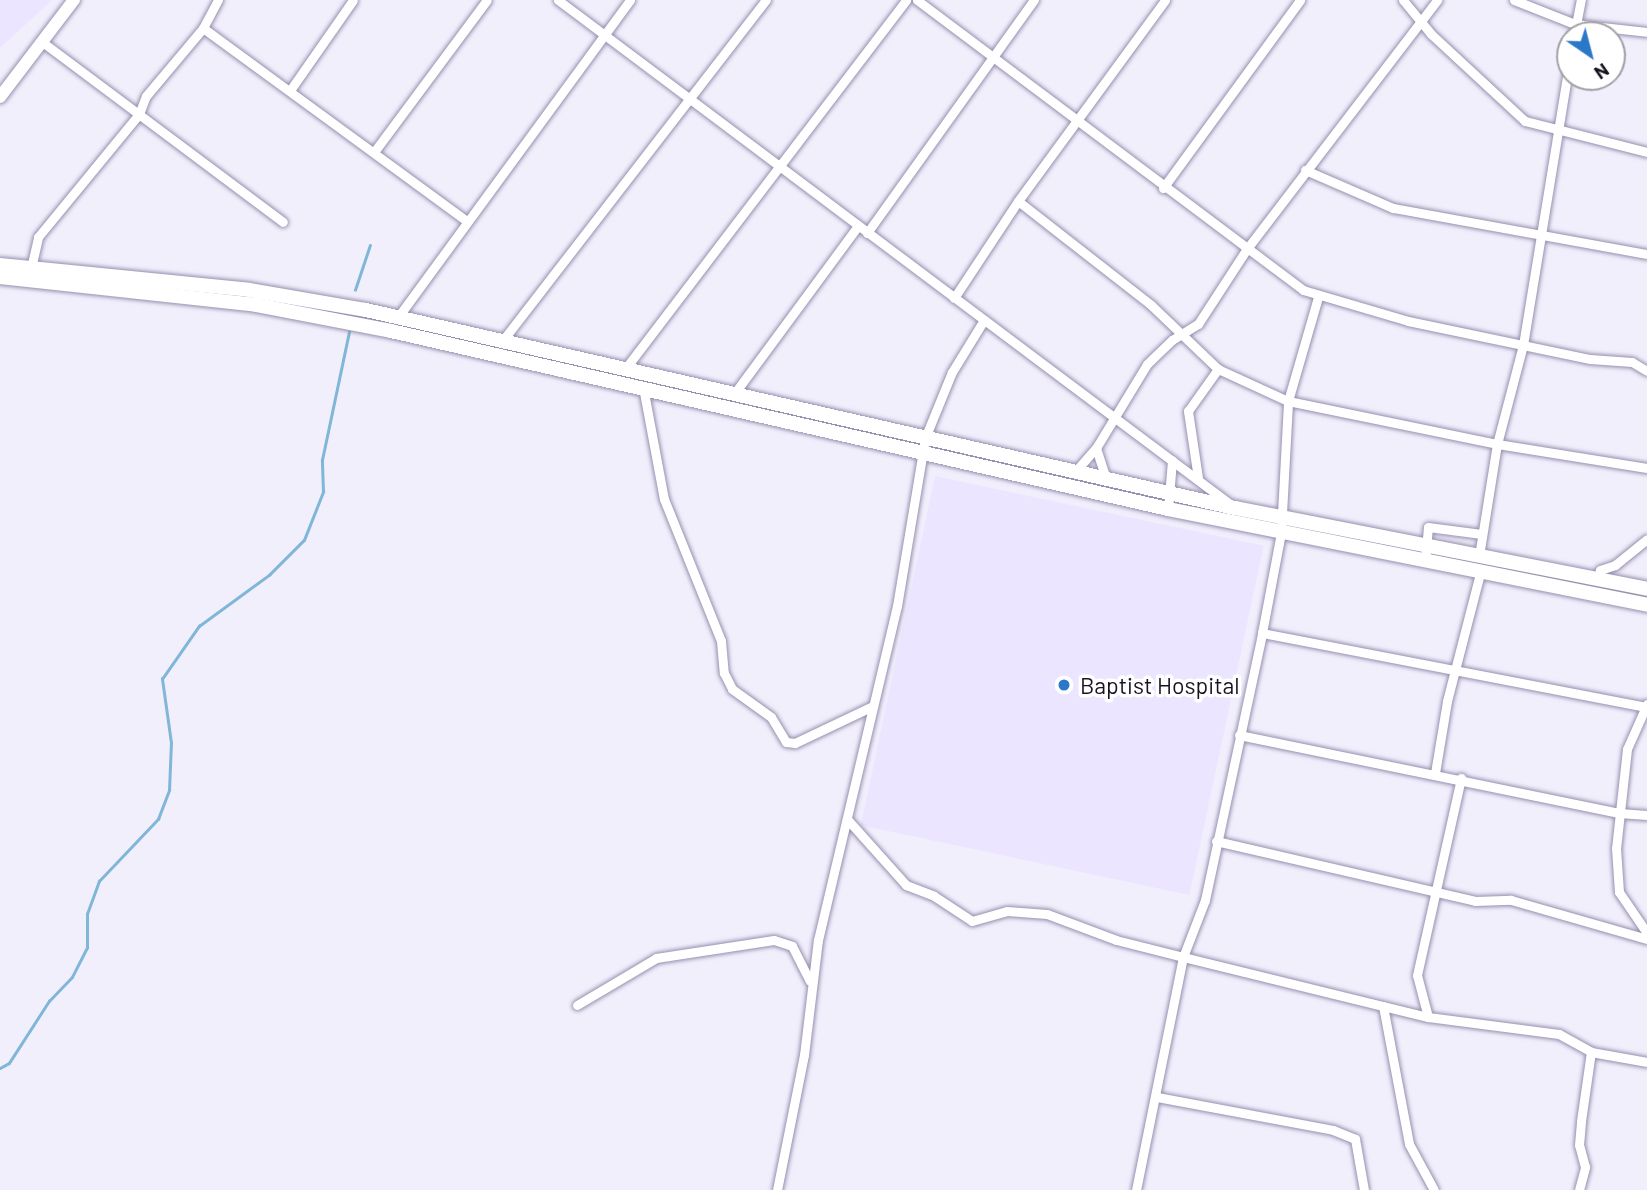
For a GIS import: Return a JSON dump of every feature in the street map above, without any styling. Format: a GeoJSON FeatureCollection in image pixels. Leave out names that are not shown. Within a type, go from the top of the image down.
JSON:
{"type":"FeatureCollection","features":[{"type":"Feature","properties":{"kind":"main road"},"geometry":{"type":"LineString","coordinates":[[0,265],[249,290],[398,317],[733,394],[1168,509],[1647,606]]}},
{"type":"Feature","properties":{"kind":"main road"},"geometry":{"type":"LineString","coordinates":[[0,277],[256,305],[925,445],[1105,478],[1235,508],[1647,589]]}},
{"type":"Feature","properties":{"kind":"street"},"geometry":{"type":"LineString","coordinates":[[0,97],[45,44],[75,0]]}},
{"type":"Feature","properties":{"kind":"street"},"geometry":{"type":"LineString","coordinates":[[31,268],[38,237],[139,114],[146,96],[203,28],[218,0]]}},
{"type":"Feature","properties":{"kind":"street"},"geometry":{"type":"LineString","coordinates":[[291,89],[353,0]]}},
{"type":"Feature","properties":{"kind":"street"},"geometry":{"type":"LineString","coordinates":[[374,152],[487,0]]}},
{"type":"Feature","properties":{"kind":"street"},"geometry":{"type":"LineString","coordinates":[[558,0],[954,298],[1116,416],[1235,508]]}},
{"type":"Feature","properties":{"kind":"street"},"geometry":{"type":"LineString","coordinates":[[398,317],[630,0]]}},
{"type":"Feature","properties":{"kind":"street"},"geometry":{"type":"LineString","coordinates":[[503,340],[766,0]]}},
{"type":"Feature","properties":{"kind":"street"},"geometry":{"type":"LineString","coordinates":[[625,369],[777,165],[906,0]]}},
{"type":"Feature","properties":{"kind":"street"},"geometry":{"type":"LineString","coordinates":[[917,0],[1246,250],[1318,297],[1523,345],[1632,362],[1647,371]]}},
{"type":"Feature","properties":{"kind":"street"},"geometry":{"type":"LineString","coordinates":[[867,233],[990,56],[1034,0]]}},
{"type":"Feature","properties":{"kind":"street"},"geometry":{"type":"LineString","coordinates":[[1163,188],[1300,0]]}},
{"type":"Feature","properties":{"kind":"street"},"geometry":{"type":"LineString","coordinates":[[1402,0],[1515,114],[1559,132],[1647,152]]}},
{"type":"Feature","properties":{"kind":"street"},"geometry":{"type":"LineString","coordinates":[[1074,473],[1096,448],[1147,364],[1180,335],[1198,324],[1246,250],[1305,170],[1437,0]]}},
{"type":"Feature","properties":{"kind":"street"},"geometry":{"type":"LineString","coordinates":[[1514,0],[1570,21]]}},
{"type":"Feature","properties":{"kind":"street"},"geometry":{"type":"LineString","coordinates":[[1576,21],[1581,0]]}},
{"type":"Feature","properties":{"kind":"street"},"geometry":{"type":"LineString","coordinates":[[954,298],[1018,201],[1160,2]]}},
{"type":"Feature","properties":{"kind":"street"},"geometry":{"type":"LineString","coordinates":[[203,28],[291,89],[467,221]]}},
{"type":"Feature","properties":{"kind":"street"},"geometry":{"type":"LineString","coordinates":[[1626,29],[1647,32]]}},
{"type":"Feature","properties":{"kind":"street"},"geometry":{"type":"LineString","coordinates":[[45,44],[283,222]]}},
{"type":"Feature","properties":{"kind":"street"},"geometry":{"type":"LineString","coordinates":[[1479,556],[1497,444],[1523,345],[1538,236],[1565,91]]}},
{"type":"Feature","properties":{"kind":"street"},"geometry":{"type":"LineString","coordinates":[[1305,170],[1393,208],[1647,254]]}},
{"type":"Feature","properties":{"kind":"street"},"geometry":{"type":"LineString","coordinates":[[1018,201],[1151,304],[1218,369],[1288,401],[1497,444],[1647,468]]}},
{"type":"Feature","properties":{"kind":"street"},"geometry":{"type":"LineString","coordinates":[[733,394],[858,226]]}},
{"type":"Feature","properties":{"kind":"street"},"geometry":{"type":"LineString","coordinates":[[1136,1190],[1157,1097],[1183,957],[1205,900],[1262,634],[1281,532],[1288,401],[1318,297]]}},
{"type":"Feature","properties":{"kind":"street"},"geometry":{"type":"LineString","coordinates":[[777,1190],[804,1055],[810,983],[873,706],[925,445],[951,372],[984,320]]}},
{"type":"Feature","properties":{"kind":"street"},"geometry":{"type":"LineString","coordinates":[[1198,478],[1188,411],[1218,369]]}},
{"type":"Feature","properties":{"kind":"street"},"geometry":{"type":"LineString","coordinates":[[643,387],[664,499],[721,641],[732,689],[771,717],[786,742],[795,743],[873,706]]}},
{"type":"Feature","properties":{"kind":"street"},"geometry":{"type":"LineString","coordinates":[[1096,448],[1105,478],[1116,495]]}},
{"type":"Feature","properties":{"kind":"street"},"geometry":{"type":"LineString","coordinates":[[1168,509],[1172,460]]}},
{"type":"Feature","properties":{"kind":"street"},"geometry":{"type":"LineString","coordinates":[[1424,561],[1423,545],[1428,527],[1482,534]]}},
{"type":"Feature","properties":{"kind":"street"},"geometry":{"type":"LineString","coordinates":[[1597,580],[1600,570],[1615,565],[1647,539]]}},
{"type":"Feature","properties":{"kind":"street"},"geometry":{"type":"LineString","coordinates":[[1435,773],[1454,671],[1480,573]]}},
{"type":"Feature","properties":{"kind":"street"},"geometry":{"type":"LineString","coordinates":[[1262,634],[1647,706],[1627,749],[1619,813],[1617,888],[1647,933]]}},
{"type":"Feature","properties":{"kind":"street"},"geometry":{"type":"LineString","coordinates":[[1239,735],[1461,778],[1619,813],[1647,815]]}},
{"type":"Feature","properties":{"kind":"street"},"geometry":{"type":"LineString","coordinates":[[1428,1017],[1417,975],[1433,891],[1461,778]]}},
{"type":"Feature","properties":{"kind":"street"},"geometry":{"type":"LineString","coordinates":[[847,819],[906,885],[934,896],[965,918],[977,922],[1014,911],[1047,914],[1116,940],[1183,957],[1428,1017],[1559,1034],[1591,1052],[1647,1062]]}},
{"type":"Feature","properties":{"kind":"street"},"geometry":{"type":"LineString","coordinates":[[1216,841],[1475,901],[1511,900],[1647,939]]}},
{"type":"Feature","properties":{"kind":"street"},"geometry":{"type":"LineString","coordinates":[[577,1005],[656,958],[774,940],[792,946],[810,983]]}},
{"type":"Feature","properties":{"kind":"street"},"geometry":{"type":"LineString","coordinates":[[1382,1006],[1409,1144],[1434,1190]]}},
{"type":"Feature","properties":{"kind":"street"},"geometry":{"type":"LineString","coordinates":[[1578,1190],[1585,1167],[1579,1145],[1591,1052]]}},
{"type":"Feature","properties":{"kind":"street"},"geometry":{"type":"LineString","coordinates":[[1157,1097],[1332,1130],[1355,1139],[1364,1190]]}},
{"type":"Feature","properties":{"kind":"shaded area"},"geometry":{"type":"Polygon","coordinates":[[[0,0],[52,0],[0,48],[0,0]]]}},
{"type":"Feature","properties":{"kind":"shaded area","name":"Baptist Hospital"},"geometry":{"type":"Polygon","coordinates":[[[935,476],[1264,546],[1189,895],[861,825],[935,476]]]}},
{"type":"Feature","properties":{"kind":"waterway"},"geometry":{"type":"LineString","coordinates":[[355,290],[370,245]]}},
{"type":"Feature","properties":{"kind":"waterway"},"geometry":{"type":"LineString","coordinates":[[0,1068],[9,1063],[49,1001],[72,977],[87,948],[87,914],[99,881],[158,819],[169,790],[171,743],[162,679],[199,626],[269,575],[304,540],[323,492],[322,460],[349,332]]}},
{"type":"Feature","properties":{"kind":"place","name":"Baptist Hospital"},"geometry":{"type":"Point","coordinates":[1064,685]}}]}
